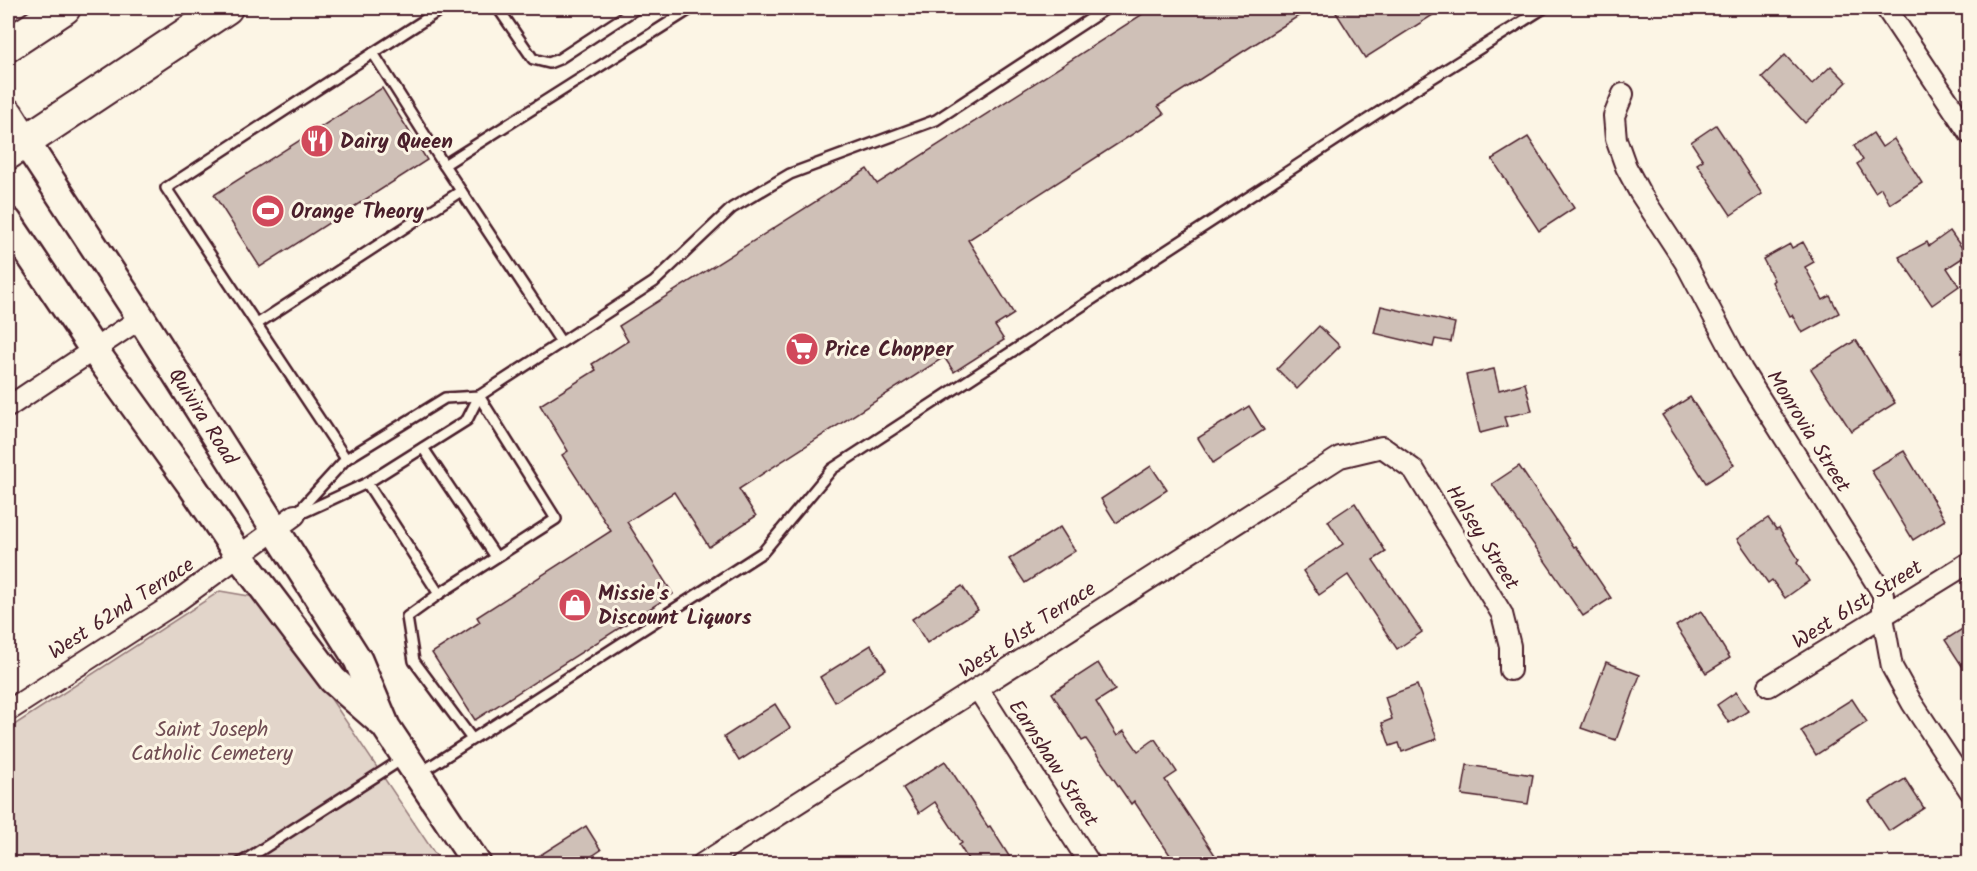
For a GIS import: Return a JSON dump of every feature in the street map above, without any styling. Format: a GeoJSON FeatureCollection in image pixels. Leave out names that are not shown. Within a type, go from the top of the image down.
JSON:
{"type":"FeatureCollection","features":[{"type":"Feature","properties":{"kind":"highway"},"geometry":{"type":"LineString","coordinates":[[8,45],[64,8]]}},
{"type":"Feature","properties":{"kind":"highway"},"geometry":{"type":"LineString","coordinates":[[16,147],[226,8]]}},
{"type":"Feature","properties":{"kind":"main road","name":"Quivira Road"},"geometry":{"type":"LineString","coordinates":[[8,114],[16,147],[141,318],[267,536],[333,680],[386,727]]}},
{"type":"Feature","properties":{"kind":"main road","name":"Quivira Road"},"geometry":{"type":"LineString","coordinates":[[8,222],[94,350],[192,486],[267,536],[358,660],[386,727],[477,864]]}},
{"type":"Feature","properties":{"kind":"street"},"geometry":{"type":"LineString","coordinates":[[1887,8],[1970,134]]}},
{"type":"Feature","properties":{"kind":"street","name":"Monrovia Street"},"geometry":{"type":"LineString","coordinates":[[1623,94],[1614,116],[1617,139],[1626,167],[1640,193],[1685,261],[1742,370],[1883,594],[1882,617],[1892,667],[1912,703],[1970,791]]}},
{"type":"Feature","properties":{"kind":"street"},"geometry":{"type":"LineString","coordinates":[[8,406],[141,318]]}},
{"type":"Feature","properties":{"kind":"street","name":"Halsey Street"},"geometry":{"type":"LineString","coordinates":[[1382,447],[1413,470],[1502,614],[1510,646],[1510,670]]}},
{"type":"Feature","properties":{"kind":"street","name":"West 61st Terrace"},"geometry":{"type":"LineString","coordinates":[[702,864],[1340,458],[1382,447]]}},
{"type":"Feature","properties":{"kind":"street","name":"West 62nd Terrace"},"geometry":{"type":"LineString","coordinates":[[8,711],[172,605],[267,536]]}},
{"type":"Feature","properties":{"kind":"street","name":"West 61st Street"},"geometry":{"type":"LineString","coordinates":[[1769,686],[1970,562]]}},
{"type":"Feature","properties":{"kind":"street","name":"Earnshaw Street"},"geometry":{"type":"LineString","coordinates":[[978,689],[1090,864]]}},
{"type":"Feature","properties":{"kind":"lane"},"geometry":{"type":"LineString","coordinates":[[346,459],[165,188],[443,8]]}},
{"type":"Feature","properties":{"kind":"lane"},"geometry":{"type":"LineString","coordinates":[[498,8],[533,59],[549,63],[559,59],[637,8]]}},
{"type":"Feature","properties":{"kind":"lane"},"geometry":{"type":"LineString","coordinates":[[444,165],[692,8]]}},
{"type":"Feature","properties":{"kind":"lane"},"geometry":{"type":"LineString","coordinates":[[267,536],[346,459],[445,398],[479,396],[654,282],[732,208],[790,174],[936,120],[1107,8]]}},
{"type":"Feature","properties":{"kind":"lane"},"geometry":{"type":"LineString","coordinates":[[239,864],[412,766],[472,740],[763,552],[832,469],[1389,106],[1544,8]]}},
{"type":"Feature","properties":{"kind":"lane"},"geometry":{"type":"LineString","coordinates":[[373,53],[561,342]]}},
{"type":"Feature","properties":{"kind":"lane"},"geometry":{"type":"LineString","coordinates":[[256,324],[461,191]]}},
{"type":"Feature","properties":{"kind":"lane"},"geometry":{"type":"LineString","coordinates":[[267,536],[367,483],[467,420],[479,396]]}},
{"type":"Feature","properties":{"kind":"lane"},"geometry":{"type":"LineString","coordinates":[[472,740],[414,661],[407,617],[556,519],[479,396]]}},
{"type":"Feature","properties":{"kind":"lane"},"geometry":{"type":"LineString","coordinates":[[423,448],[496,557]]}},
{"type":"Feature","properties":{"kind":"lane"},"geometry":{"type":"LineString","coordinates":[[367,483],[439,594]]}},
{"type":"Feature","properties":{"kind":"green space","name":"Saint Joseph Catholic Cemetery"},"geometry":{"type":"Polygon","coordinates":[[[220,591],[255,597],[315,675],[441,863],[8,864],[8,729],[220,591]]]}},
{"type":"Feature","properties":{"kind":"building"},"geometry":{"type":"Polygon","coordinates":[[[1152,8],[1311,8],[1158,106],[1164,114],[968,240],[1014,314],[995,326],[1004,340],[954,372],[944,357],[739,489],[756,516],[709,547],[674,492],[627,522],[673,594],[475,720],[432,653],[480,622],[477,617],[611,531],[562,455],[568,451],[540,405],[596,370],[592,364],[628,341],[619,326],[867,169],[877,184],[1152,8]]]}},
{"type":"Feature","properties":{"kind":"building"},"geometry":{"type":"Polygon","coordinates":[[[1333,8],[1444,8],[1365,58],[1333,8]]]}},
{"type":"Feature","properties":{"kind":"building"},"geometry":{"type":"Polygon","coordinates":[[[1785,55],[1812,84],[1831,66],[1847,82],[1805,123],[1762,77],[1785,55]]]}},
{"type":"Feature","properties":{"kind":"building"},"geometry":{"type":"Polygon","coordinates":[[[382,88],[427,160],[260,267],[214,195],[382,88]]]}},
{"type":"Feature","properties":{"kind":"building"},"geometry":{"type":"Polygon","coordinates":[[[1716,125],[1762,194],[1731,215],[1697,164],[1703,160],[1691,142],[1716,125]]]}},
{"type":"Feature","properties":{"kind":"building"},"geometry":{"type":"Polygon","coordinates":[[[1873,133],[1882,147],[1894,139],[1922,183],[1890,204],[1881,188],[1875,192],[1857,164],[1863,160],[1854,146],[1873,133]]]}},
{"type":"Feature","properties":{"kind":"building"},"geometry":{"type":"Polygon","coordinates":[[[1528,137],[1574,208],[1539,231],[1492,159],[1528,137]]]}},
{"type":"Feature","properties":{"kind":"building"},"geometry":{"type":"Polygon","coordinates":[[[1950,231],[1967,255],[1947,268],[1959,286],[1932,305],[1899,257],[1927,242],[1929,246],[1950,231]]]}},
{"type":"Feature","properties":{"kind":"building"},"geometry":{"type":"Polygon","coordinates":[[[1803,242],[1814,262],[1805,267],[1823,300],[1830,296],[1839,313],[1802,333],[1772,282],[1774,280],[1763,259],[1790,244],[1792,248],[1803,242]]]}},
{"type":"Feature","properties":{"kind":"building"},"geometry":{"type":"Polygon","coordinates":[[[1381,306],[1455,323],[1451,342],[1435,339],[1433,347],[1374,333],[1381,306]]]}},
{"type":"Feature","properties":{"kind":"building"},"geometry":{"type":"Polygon","coordinates":[[[1319,326],[1340,346],[1297,389],[1277,369],[1319,326]]]}},
{"type":"Feature","properties":{"kind":"building"},"geometry":{"type":"Polygon","coordinates":[[[1856,340],[1895,403],[1851,431],[1811,369],[1856,340]]]}},
{"type":"Feature","properties":{"kind":"building"},"geometry":{"type":"Polygon","coordinates":[[[1494,369],[1499,390],[1525,383],[1532,411],[1504,417],[1507,426],[1480,433],[1466,375],[1494,369]]]}},
{"type":"Feature","properties":{"kind":"building"},"geometry":{"type":"Polygon","coordinates":[[[1690,397],[1734,465],[1706,483],[1662,415],[1690,397]]]}},
{"type":"Feature","properties":{"kind":"building"},"geometry":{"type":"Polygon","coordinates":[[[1249,406],[1264,430],[1213,463],[1198,438],[1249,406]]]}},
{"type":"Feature","properties":{"kind":"building"},"geometry":{"type":"Polygon","coordinates":[[[1904,451],[1945,520],[1913,540],[1871,470],[1904,451]]]}},
{"type":"Feature","properties":{"kind":"building"},"geometry":{"type":"Polygon","coordinates":[[[1151,466],[1167,490],[1116,523],[1101,499],[1151,466]]]}},
{"type":"Feature","properties":{"kind":"building"},"geometry":{"type":"Polygon","coordinates":[[[1519,466],[1611,598],[1583,616],[1492,484],[1519,466]]]}},
{"type":"Feature","properties":{"kind":"building"},"geometry":{"type":"Polygon","coordinates":[[[1355,503],[1386,552],[1373,560],[1422,632],[1397,649],[1348,575],[1319,595],[1303,571],[1343,544],[1328,521],[1355,503]]]}},
{"type":"Feature","properties":{"kind":"building"},"geometry":{"type":"Polygon","coordinates":[[[1768,518],[1776,529],[1779,528],[1809,581],[1785,598],[1772,580],[1768,583],[1737,539],[1768,518]]]}},
{"type":"Feature","properties":{"kind":"building"},"geometry":{"type":"Polygon","coordinates":[[[1060,527],[1075,551],[1025,583],[1009,559],[1060,527]]]}},
{"type":"Feature","properties":{"kind":"building"},"geometry":{"type":"Polygon","coordinates":[[[962,586],[978,610],[927,643],[912,619],[962,586]]]}},
{"type":"Feature","properties":{"kind":"building"},"geometry":{"type":"Polygon","coordinates":[[[1701,611],[1730,658],[1706,673],[1676,626],[1701,611]]]}},
{"type":"Feature","properties":{"kind":"building"},"geometry":{"type":"Polygon","coordinates":[[[1970,624],[1970,678],[1945,640],[1970,624]]]}},
{"type":"Feature","properties":{"kind":"building"},"geometry":{"type":"Polygon","coordinates":[[[871,645],[886,669],[835,702],[820,677],[871,645]]]}},
{"type":"Feature","properties":{"kind":"building"},"geometry":{"type":"Polygon","coordinates":[[[1606,662],[1640,675],[1616,740],[1581,728],[1606,662]]]}},
{"type":"Feature","properties":{"kind":"building"},"geometry":{"type":"Polygon","coordinates":[[[1098,663],[1115,690],[1096,702],[1117,736],[1124,731],[1138,751],[1155,739],[1177,772],[1165,780],[1221,864],[1176,864],[1134,801],[1131,804],[1086,739],[1082,741],[1052,693],[1098,663]]]}},
{"type":"Feature","properties":{"kind":"building"},"geometry":{"type":"Polygon","coordinates":[[[1417,685],[1437,739],[1402,752],[1399,743],[1390,746],[1382,723],[1392,719],[1385,697],[1417,685]]]}},
{"type":"Feature","properties":{"kind":"building"},"geometry":{"type":"Polygon","coordinates":[[[1736,692],[1748,711],[1729,723],[1717,705],[1736,692]]]}},
{"type":"Feature","properties":{"kind":"building"},"geometry":{"type":"Polygon","coordinates":[[[1852,699],[1867,722],[1816,755],[1801,731],[1852,699]]]}},
{"type":"Feature","properties":{"kind":"building"},"geometry":{"type":"Polygon","coordinates":[[[775,704],[790,728],[739,761],[724,737],[775,704]]]}},
{"type":"Feature","properties":{"kind":"building"},"geometry":{"type":"Polygon","coordinates":[[[945,761],[1014,864],[971,864],[959,845],[962,843],[935,802],[919,813],[903,788],[945,761]]]}},
{"type":"Feature","properties":{"kind":"building"},"geometry":{"type":"Polygon","coordinates":[[[1467,765],[1533,775],[1528,804],[1462,795],[1467,765]]]}},
{"type":"Feature","properties":{"kind":"building"},"geometry":{"type":"Polygon","coordinates":[[[1905,779],[1924,808],[1889,831],[1869,801],[1905,779]]]}},
{"type":"Feature","properties":{"kind":"building"},"geometry":{"type":"Polygon","coordinates":[[[586,826],[601,850],[580,864],[526,864],[586,826]]]}},
{"type":"Feature","properties":{"kind":"place","name":"Dairy Queen"},"geometry":{"type":"Point","coordinates":[317,141]}},
{"type":"Feature","properties":{"kind":"place","name":"Orange Theory"},"geometry":{"type":"Point","coordinates":[268,211]}},
{"type":"Feature","properties":{"kind":"place","name":"Price Chopper"},"geometry":{"type":"Point","coordinates":[802,349]}},
{"type":"Feature","properties":{"kind":"place","name":"Missie's Discount Liquors"},"geometry":{"type":"Point","coordinates":[575,605]}}]}
